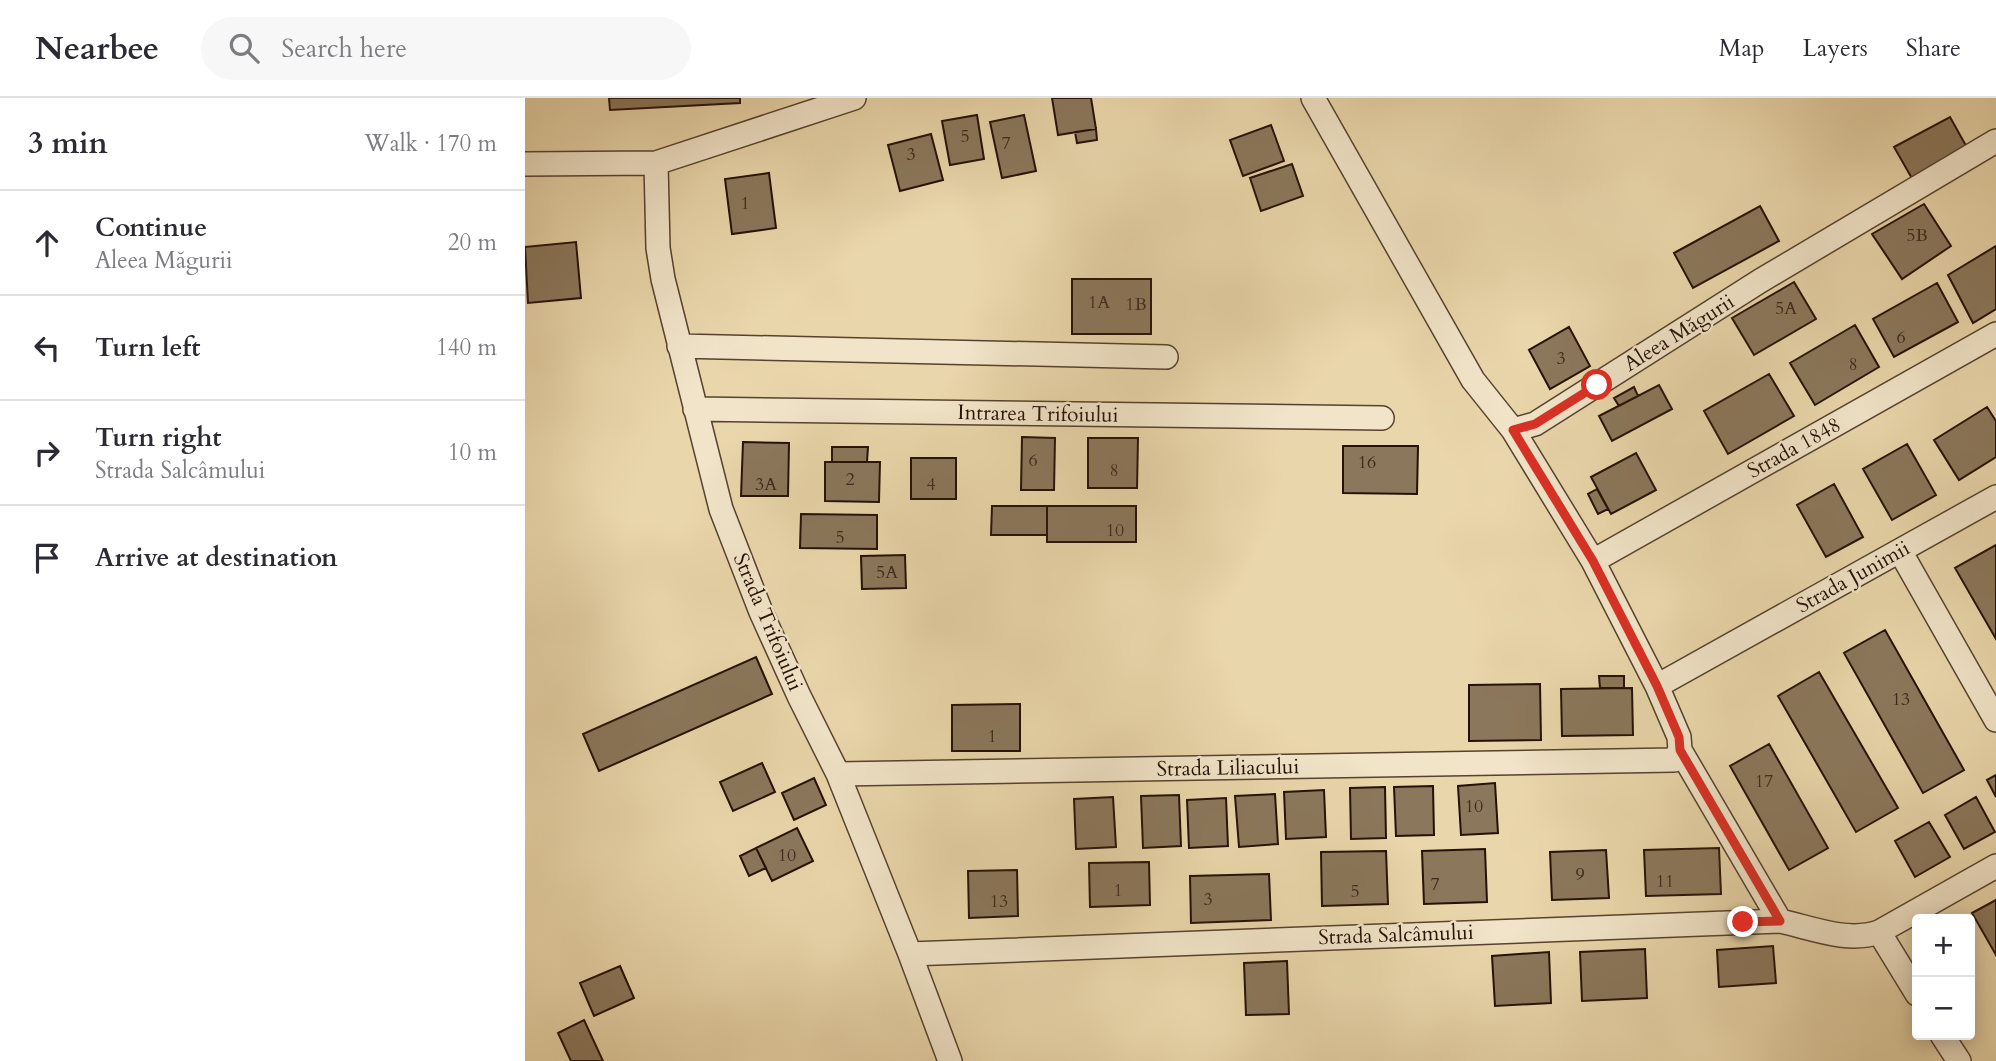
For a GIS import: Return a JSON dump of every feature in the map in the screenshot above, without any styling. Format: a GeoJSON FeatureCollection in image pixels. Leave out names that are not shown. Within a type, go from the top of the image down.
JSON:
{"type":"FeatureCollection","features":[{"type":"Feature","properties":{"kind":"street"},"geometry":{"type":"LineString","coordinates":[[525,164],[656,163],[854,98]]}},
{"type":"Feature","properties":{"kind":"street"},"geometry":{"type":"LineString","coordinates":[[1313,98],[1473,380],[1513,430],[1593,561],[1657,686],[1679,737],[1680,750],[1780,921]]}},
{"type":"Feature","properties":{"kind":"street","name":"Aleea Măgurii"},"geometry":{"type":"LineString","coordinates":[[1513,430],[1535,424],[1760,281],[1996,141]]}},
{"type":"Feature","properties":{"kind":"street","name":"Strada Trifoiului"},"geometry":{"type":"LineString","coordinates":[[656,163],[658,248],[679,346],[722,509],[761,612],[838,774],[911,954],[950,1061]]}},
{"type":"Feature","properties":{"kind":"street","name":"Strada 1848"},"geometry":{"type":"LineString","coordinates":[[1593,561],[1996,334]]}},
{"type":"Feature","properties":{"kind":"street"},"geometry":{"type":"LineString","coordinates":[[679,346],[1166,357]]}},
{"type":"Feature","properties":{"kind":"street","name":"Intrarea Trifoiului"},"geometry":{"type":"LineString","coordinates":[[695,410],[1382,418]]}},
{"type":"Feature","properties":{"kind":"street","name":"Strada Junimii"},"geometry":{"type":"LineString","coordinates":[[1657,686],[1996,497]]}},
{"type":"Feature","properties":{"kind":"street"},"geometry":{"type":"LineString","coordinates":[[1901,551],[1996,720]]}},
{"type":"Feature","properties":{"kind":"street","name":"Strada Liliacului"},"geometry":{"type":"LineString","coordinates":[[838,774],[1619,763],[1674,760],[1680,750]]}},
{"type":"Feature","properties":{"kind":"street"},"geometry":{"type":"LineString","coordinates":[[1912,986],[1879,932],[1996,866]]}},
{"type":"Feature","properties":{"kind":"street","name":"Strada Salcâmului"},"geometry":{"type":"LineString","coordinates":[[911,954],[1780,921],[1849,937],[1865,937],[1879,932]]}},
{"type":"Feature","properties":{"kind":"street"},"geometry":{"type":"LineString","coordinates":[[1945,1040],[1959,1061]]}},
{"type":"Feature","properties":{"kind":"building"},"geometry":{"type":"Polygon","coordinates":[[[609,98],[740,98],[740,103],[610,110],[609,98]]]}},
{"type":"Feature","properties":{"kind":"building"},"geometry":{"type":"Polygon","coordinates":[[[1052,98],[1091,98],[1096,129],[1058,135],[1052,98]]]}},
{"type":"Feature","properties":{"kind":"building"},"geometry":{"type":"Polygon","coordinates":[[[977,115],[984,159],[950,165],[942,121],[977,115]]]}},
{"type":"Feature","properties":{"kind":"building"},"geometry":{"type":"Polygon","coordinates":[[[1024,115],[1036,171],[1002,178],[990,122],[1024,115]]]}},
{"type":"Feature","properties":{"kind":"building"},"geometry":{"type":"Polygon","coordinates":[[[1950,117],[1969,151],[1914,182],[1894,147],[1950,117]]]}},
{"type":"Feature","properties":{"kind":"building"},"geometry":{"type":"Polygon","coordinates":[[[1271,125],[1284,161],[1243,176],[1230,140],[1271,125]]]}},
{"type":"Feature","properties":{"kind":"building"},"geometry":{"type":"Polygon","coordinates":[[[1096,129],[1097,140],[1077,143],[1075,132],[1096,129]]]}},
{"type":"Feature","properties":{"kind":"building"},"geometry":{"type":"Polygon","coordinates":[[[931,134],[943,180],[900,191],[888,145],[931,134]]]}},
{"type":"Feature","properties":{"kind":"building"},"geometry":{"type":"Polygon","coordinates":[[[1292,164],[1303,196],[1261,211],[1250,178],[1292,164]]]}},
{"type":"Feature","properties":{"kind":"building"},"geometry":{"type":"Polygon","coordinates":[[[769,173],[776,228],[732,234],[725,179],[769,173]]]}},
{"type":"Feature","properties":{"kind":"building"},"geometry":{"type":"Polygon","coordinates":[[[1924,204],[1951,246],[1902,279],[1872,234],[1924,204]]]}},
{"type":"Feature","properties":{"kind":"building"},"geometry":{"type":"Polygon","coordinates":[[[1760,206],[1779,241],[1693,288],[1674,253],[1760,206]]]}},
{"type":"Feature","properties":{"kind":"building"},"geometry":{"type":"Polygon","coordinates":[[[576,242],[581,298],[528,303],[525,247],[576,242]]]}},
{"type":"Feature","properties":{"kind":"building"},"geometry":{"type":"Polygon","coordinates":[[[1996,246],[1996,309],[1973,323],[1948,275],[1996,246]]]}},
{"type":"Feature","properties":{"kind":"building"},"geometry":{"type":"Polygon","coordinates":[[[1072,279],[1151,279],[1151,334],[1072,334],[1072,279]]]}},
{"type":"Feature","properties":{"kind":"building"},"geometry":{"type":"Polygon","coordinates":[[[1794,282],[1816,319],[1754,355],[1732,318],[1794,282]]]}},
{"type":"Feature","properties":{"kind":"building"},"geometry":{"type":"Polygon","coordinates":[[[1937,283],[1958,322],[1894,357],[1873,319],[1937,283]]]}},
{"type":"Feature","properties":{"kind":"building"},"geometry":{"type":"Polygon","coordinates":[[[1855,325],[1879,367],[1815,405],[1790,363],[1855,325]]]}},
{"type":"Feature","properties":{"kind":"building"},"geometry":{"type":"Polygon","coordinates":[[[1569,327],[1590,366],[1550,389],[1529,350],[1569,327]]]}},
{"type":"Feature","properties":{"kind":"building"},"geometry":{"type":"Polygon","coordinates":[[[1769,374],[1794,416],[1728,454],[1704,411],[1769,374]]]}},
{"type":"Feature","properties":{"kind":"building"},"geometry":{"type":"Polygon","coordinates":[[[1659,385],[1672,409],[1612,441],[1599,416],[1659,385]]]}},
{"type":"Feature","properties":{"kind":"building"},"geometry":{"type":"Polygon","coordinates":[[[1634,387],[1638,396],[1619,406],[1614,398],[1634,387]]]}},
{"type":"Feature","properties":{"kind":"building"},"geometry":{"type":"Polygon","coordinates":[[[1987,407],[1996,421],[1996,457],[1959,480],[1934,440],[1987,407]]]}},
{"type":"Feature","properties":{"kind":"building"},"geometry":{"type":"Polygon","coordinates":[[[1022,437],[1055,438],[1054,490],[1021,490],[1022,437]]]}},
{"type":"Feature","properties":{"kind":"building"},"geometry":{"type":"Polygon","coordinates":[[[1088,438],[1138,438],[1137,488],[1088,488],[1088,438]]]}},
{"type":"Feature","properties":{"kind":"building"},"geometry":{"type":"Polygon","coordinates":[[[743,442],[789,443],[788,496],[741,496],[743,442]]]}},
{"type":"Feature","properties":{"kind":"building"},"geometry":{"type":"Polygon","coordinates":[[[1907,444],[1936,495],[1892,520],[1863,469],[1907,444]]]}},
{"type":"Feature","properties":{"kind":"building"},"geometry":{"type":"Polygon","coordinates":[[[1343,446],[1418,446],[1417,494],[1343,493],[1343,446]]]}},
{"type":"Feature","properties":{"kind":"building"},"geometry":{"type":"Polygon","coordinates":[[[832,447],[868,447],[867,462],[832,462],[832,447]]]}},
{"type":"Feature","properties":{"kind":"building"},"geometry":{"type":"Polygon","coordinates":[[[1636,453],[1656,490],[1611,514],[1591,477],[1636,453]]]}},
{"type":"Feature","properties":{"kind":"building"},"geometry":{"type":"Polygon","coordinates":[[[911,458],[956,458],[956,499],[911,499],[911,458]]]}},
{"type":"Feature","properties":{"kind":"building"},"geometry":{"type":"Polygon","coordinates":[[[825,462],[880,462],[879,502],[825,501],[825,462]]]}},
{"type":"Feature","properties":{"kind":"building"},"geometry":{"type":"Polygon","coordinates":[[[1834,484],[1863,537],[1826,557],[1797,505],[1834,484]]]}},
{"type":"Feature","properties":{"kind":"building"},"geometry":{"type":"Polygon","coordinates":[[[1597,489],[1608,509],[1598,514],[1588,494],[1597,489]]]}},
{"type":"Feature","properties":{"kind":"building"},"geometry":{"type":"Polygon","coordinates":[[[992,506],[1047,506],[1047,535],[991,535],[992,506]]]}},
{"type":"Feature","properties":{"kind":"building"},"geometry":{"type":"Polygon","coordinates":[[[1047,506],[1136,506],[1136,542],[1047,542],[1047,506]]]}},
{"type":"Feature","properties":{"kind":"building"},"geometry":{"type":"Polygon","coordinates":[[[801,514],[877,515],[877,549],[800,548],[801,514]]]}},
{"type":"Feature","properties":{"kind":"building"},"geometry":{"type":"Polygon","coordinates":[[[1996,545],[1996,639],[1955,568],[1996,545]]]}},
{"type":"Feature","properties":{"kind":"building"},"geometry":{"type":"Polygon","coordinates":[[[905,555],[906,588],[862,589],[861,556],[905,555]]]}},
{"type":"Feature","properties":{"kind":"building"},"geometry":{"type":"Polygon","coordinates":[[[1885,630],[1964,770],[1923,793],[1844,653],[1885,630]]]}},
{"type":"Feature","properties":{"kind":"building"},"geometry":{"type":"Polygon","coordinates":[[[756,657],[772,694],[599,771],[583,734],[756,657]]]}},
{"type":"Feature","properties":{"kind":"building"},"geometry":{"type":"Polygon","coordinates":[[[1819,672],[1898,808],[1856,832],[1778,696],[1819,672]]]}},
{"type":"Feature","properties":{"kind":"building"},"geometry":{"type":"Polygon","coordinates":[[[1599,676],[1624,676],[1624,688],[1600,688],[1599,676]]]}},
{"type":"Feature","properties":{"kind":"building"},"geometry":{"type":"Polygon","coordinates":[[[1540,684],[1541,740],[1469,741],[1469,685],[1540,684]]]}},
{"type":"Feature","properties":{"kind":"building"},"geometry":{"type":"Polygon","coordinates":[[[1632,688],[1633,735],[1562,736],[1561,689],[1632,688]]]}},
{"type":"Feature","properties":{"kind":"building"},"geometry":{"type":"Polygon","coordinates":[[[1020,704],[1020,751],[952,751],[952,705],[1020,704]]]}},
{"type":"Feature","properties":{"kind":"building"},"geometry":{"type":"Polygon","coordinates":[[[1769,744],[1828,848],[1789,870],[1730,766],[1769,744]]]}},
{"type":"Feature","properties":{"kind":"building"},"geometry":{"type":"Polygon","coordinates":[[[762,763],[775,792],[733,811],[720,782],[762,763]]]}},
{"type":"Feature","properties":{"kind":"building"},"geometry":{"type":"Polygon","coordinates":[[[1996,775],[1996,797],[1987,780],[1996,775]]]}},
{"type":"Feature","properties":{"kind":"building"},"geometry":{"type":"Polygon","coordinates":[[[814,778],[826,805],[794,820],[782,793],[814,778]]]}},
{"type":"Feature","properties":{"kind":"building"},"geometry":{"type":"Polygon","coordinates":[[[1495,783],[1498,833],[1461,835],[1458,786],[1495,783]]]}},
{"type":"Feature","properties":{"kind":"building"},"geometry":{"type":"Polygon","coordinates":[[[1433,786],[1434,835],[1396,836],[1394,787],[1433,786]]]}},
{"type":"Feature","properties":{"kind":"building"},"geometry":{"type":"Polygon","coordinates":[[[1385,787],[1386,838],[1351,839],[1350,788],[1385,787]]]}},
{"type":"Feature","properties":{"kind":"building"},"geometry":{"type":"Polygon","coordinates":[[[1324,790],[1326,837],[1286,839],[1284,792],[1324,790]]]}},
{"type":"Feature","properties":{"kind":"building"},"geometry":{"type":"Polygon","coordinates":[[[1275,794],[1278,844],[1239,847],[1235,796],[1275,794]]]}},
{"type":"Feature","properties":{"kind":"building"},"geometry":{"type":"Polygon","coordinates":[[[1179,795],[1181,846],[1143,848],[1141,796],[1179,795]]]}},
{"type":"Feature","properties":{"kind":"building"},"geometry":{"type":"Polygon","coordinates":[[[1113,797],[1116,847],[1076,849],[1074,799],[1113,797]]]}},
{"type":"Feature","properties":{"kind":"building"},"geometry":{"type":"Polygon","coordinates":[[[1976,797],[1995,832],[1964,849],[1945,815],[1976,797]]]}},
{"type":"Feature","properties":{"kind":"building"},"geometry":{"type":"Polygon","coordinates":[[[1226,798],[1228,846],[1189,848],[1187,800],[1226,798]]]}},
{"type":"Feature","properties":{"kind":"building"},"geometry":{"type":"Polygon","coordinates":[[[1929,822],[1950,857],[1915,877],[1895,841],[1929,822]]]}},
{"type":"Feature","properties":{"kind":"building"},"geometry":{"type":"Polygon","coordinates":[[[797,828],[813,861],[772,881],[756,848],[797,828]]]}},
{"type":"Feature","properties":{"kind":"building"},"geometry":{"type":"Polygon","coordinates":[[[756,848],[766,868],[749,876],[740,856],[756,848]]]}},
{"type":"Feature","properties":{"kind":"building"},"geometry":{"type":"Polygon","coordinates":[[[1719,848],[1721,894],[1646,896],[1644,850],[1719,848]]]}},
{"type":"Feature","properties":{"kind":"building"},"geometry":{"type":"Polygon","coordinates":[[[1485,849],[1487,902],[1424,904],[1422,851],[1485,849]]]}},
{"type":"Feature","properties":{"kind":"building"},"geometry":{"type":"Polygon","coordinates":[[[1606,850],[1609,898],[1552,900],[1550,852],[1606,850]]]}},
{"type":"Feature","properties":{"kind":"building"},"geometry":{"type":"Polygon","coordinates":[[[1386,851],[1388,904],[1322,906],[1321,852],[1386,851]]]}},
{"type":"Feature","properties":{"kind":"building"},"geometry":{"type":"Polygon","coordinates":[[[1149,862],[1150,905],[1090,907],[1089,863],[1149,862]]]}},
{"type":"Feature","properties":{"kind":"building"},"geometry":{"type":"Polygon","coordinates":[[[1017,870],[1018,916],[969,918],[968,871],[1017,870]]]}},
{"type":"Feature","properties":{"kind":"building"},"geometry":{"type":"Polygon","coordinates":[[[1269,874],[1271,920],[1191,923],[1190,876],[1269,874]]]}},
{"type":"Feature","properties":{"kind":"building"},"geometry":{"type":"Polygon","coordinates":[[[1996,900],[1996,955],[1975,914],[1972,913],[1996,900]]]}},
{"type":"Feature","properties":{"kind":"building"},"geometry":{"type":"Polygon","coordinates":[[[1773,946],[1776,983],[1719,987],[1717,950],[1773,946]]]}},
{"type":"Feature","properties":{"kind":"building"},"geometry":{"type":"Polygon","coordinates":[[[1645,949],[1647,998],[1582,1001],[1580,952],[1645,949]]]}},
{"type":"Feature","properties":{"kind":"building"},"geometry":{"type":"Polygon","coordinates":[[[1549,952],[1551,1003],[1495,1006],[1492,956],[1549,952]]]}},
{"type":"Feature","properties":{"kind":"building"},"geometry":{"type":"Polygon","coordinates":[[[1287,961],[1289,1014],[1246,1015],[1244,963],[1287,961]]]}},
{"type":"Feature","properties":{"kind":"building"},"geometry":{"type":"Polygon","coordinates":[[[620,966],[634,998],[594,1016],[580,983],[620,966]]]}},
{"type":"Feature","properties":{"kind":"building"},"geometry":{"type":"Polygon","coordinates":[[[584,1020],[603,1061],[571,1061],[558,1033],[584,1020]]]}},
{"type":"Feature","properties":{"kind":"route"},"geometry":{"type":"LineString","coordinates":[[1597,385],[1535,424],[1513,430],[1593,561],[1657,686],[1679,737],[1680,750],[1780,921],[1743,922]]}}]}
